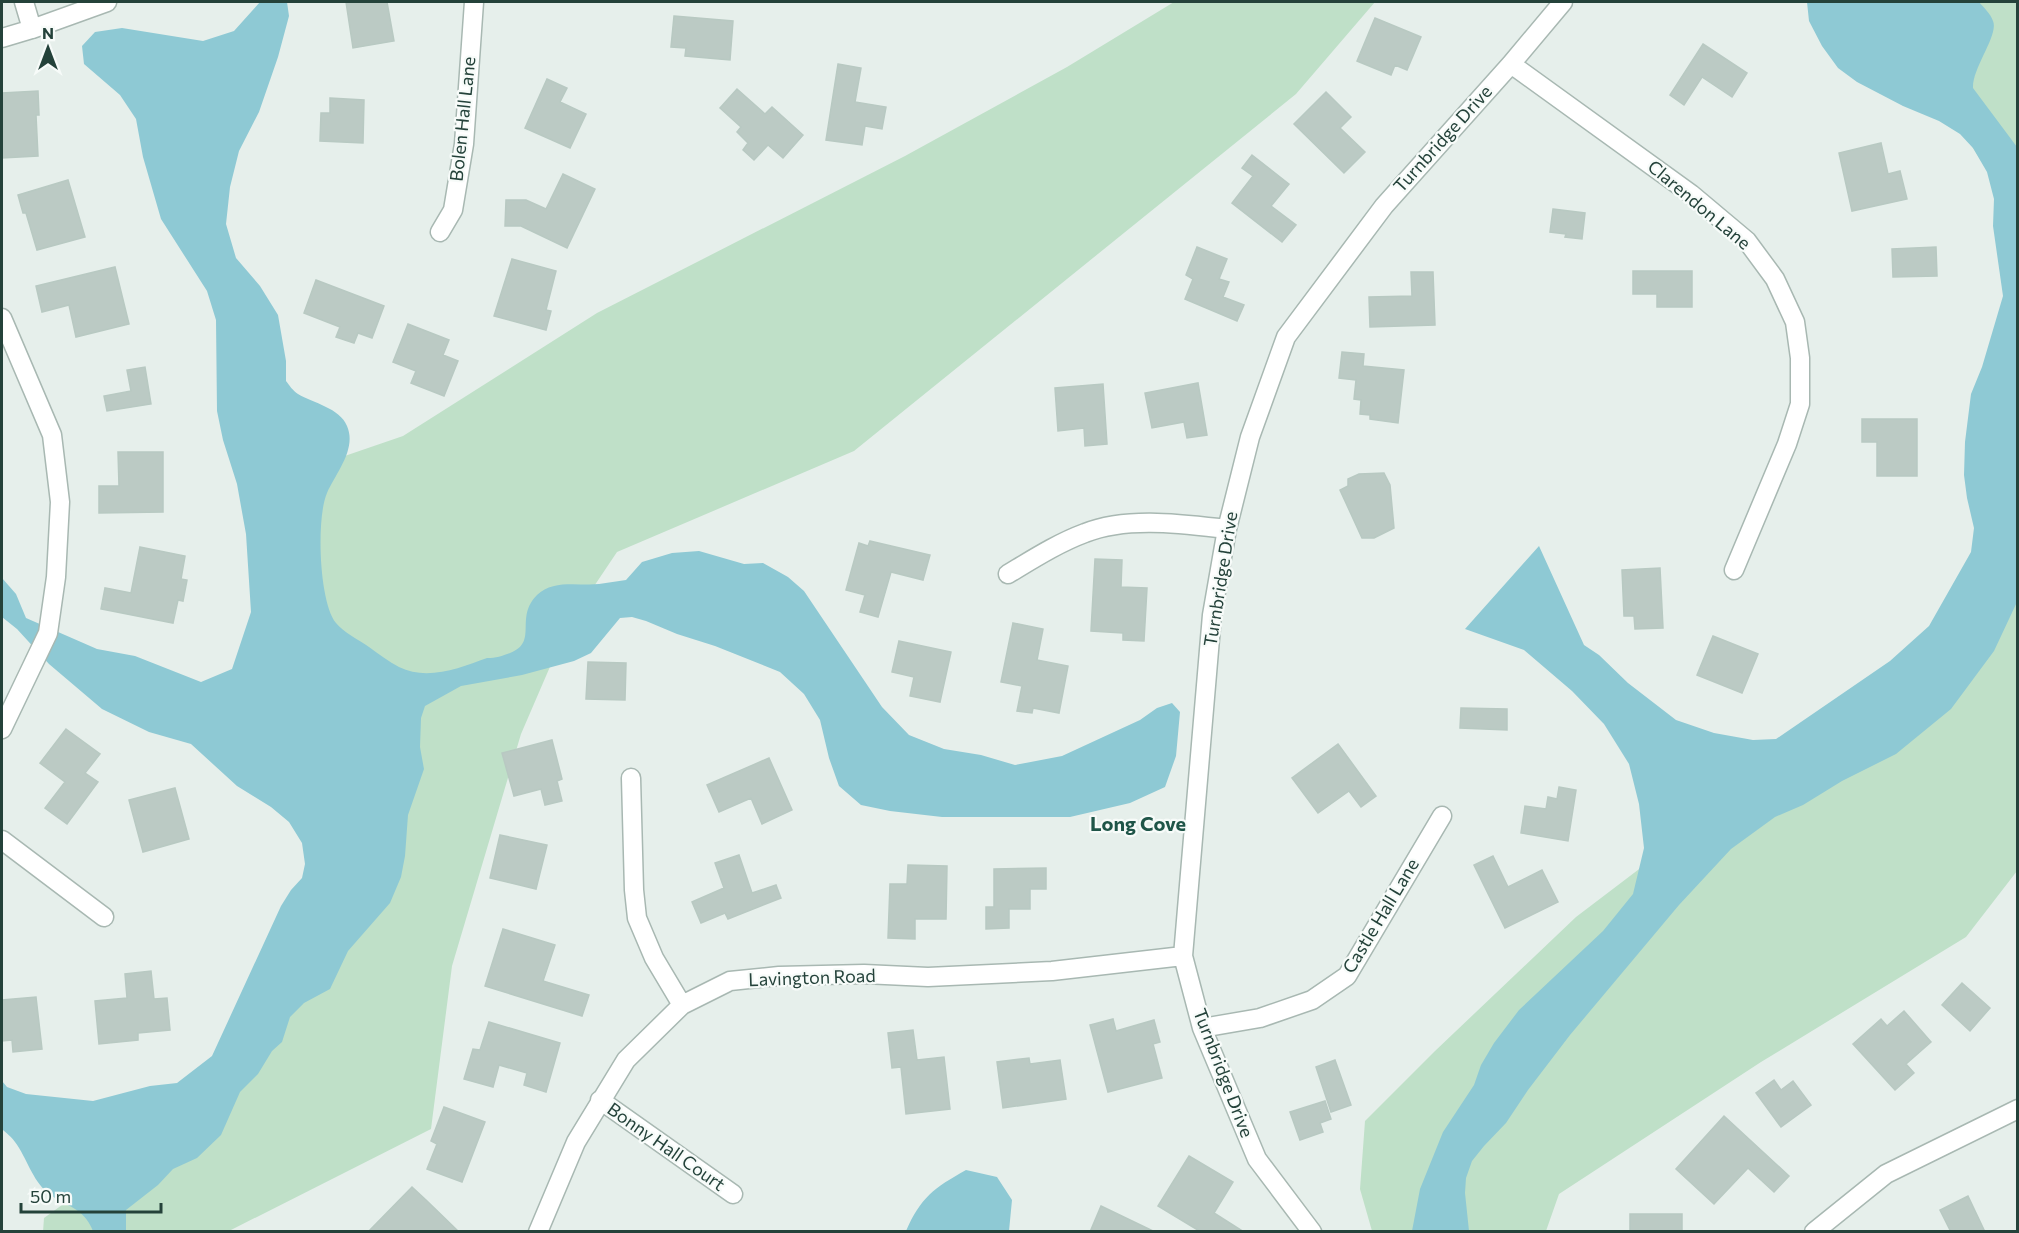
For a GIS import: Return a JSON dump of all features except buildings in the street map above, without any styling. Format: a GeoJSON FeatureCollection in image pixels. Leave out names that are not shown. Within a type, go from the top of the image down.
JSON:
{"type":"FeatureCollection","features":[{"type":"Feature","properties":{"kind":"street"},"geometry":{"type":"LineString","coordinates":[[24,2],[32,29]]}},
{"type":"Feature","properties":{"kind":"street"},"geometry":{"type":"LineString","coordinates":[[2,38],[107,2]]}},
{"type":"Feature","properties":{"kind":"street","name":"Bolen Hall Lane"},"geometry":{"type":"LineString","coordinates":[[440,232],[453,210],[464,144],[474,2]]}},
{"type":"Feature","properties":{"kind":"street","name":"Turnbridge Drive"},"geometry":{"type":"LineString","coordinates":[[1312,1232],[1257,1159],[1202,1028],[1183,956],[1212,615],[1227,529],[1250,437],[1286,337],[1384,206],[1511,64],[1563,2]]}},
{"type":"Feature","properties":{"kind":"street","name":"Clarendon Lane"},"geometry":{"type":"LineString","coordinates":[[1511,64],[1646,161],[1747,241],[1775,279],[1795,322],[1800,358],[1800,404],[1734,570]]}},
{"type":"Feature","properties":{"kind":"street"},"geometry":{"type":"LineString","coordinates":[[2,318],[52,435],[60,502],[56,577],[48,633],[2,729]]}},
{"type":"Feature","properties":{"kind":"street"},"geometry":{"type":"LineString","coordinates":[[1008,574],[1041,554],[1087,532],[1122,525],[1170,522],[1227,529]]}},
{"type":"Feature","properties":{"kind":"street"},"geometry":{"type":"LineString","coordinates":[[631,778],[637,918],[654,958],[682,1005]]}},
{"type":"Feature","properties":{"kind":"street","name":"Castle Hall Lane"},"geometry":{"type":"LineString","coordinates":[[1202,1028],[1260,1018],[1312,1000],[1347,976],[1442,816]]}},
{"type":"Feature","properties":{"kind":"street"},"geometry":{"type":"LineString","coordinates":[[2,840],[104,918]]}},
{"type":"Feature","properties":{"kind":"street","name":"Lavington Road"},"geometry":{"type":"LineString","coordinates":[[538,1232],[576,1142],[626,1060],[682,1005],[730,981],[779,976],[864,974],[928,977],[1029,973],[1183,956]]}},
{"type":"Feature","properties":{"kind":"street","name":"Bonny Hall Court"},"geometry":{"type":"LineString","coordinates":[[600,1100],[733,1194]]}},
{"type":"Feature","properties":{"kind":"street"},"geometry":{"type":"LineString","coordinates":[[1814,1232],[1886,1174],[2018,1109]]}},
{"type":"Feature","properties":{"kind":"green space"},"geometry":{"type":"Polygon","coordinates":[[[1174,2],[1375,2],[1296,94],[854,451],[617,552],[568,625],[521,734],[452,966],[431,1129],[229,1231],[43,1232],[44,1218],[109,1171],[248,1052],[310,928],[301,471],[403,436],[597,313],[905,156],[1067,67],[1174,2]]]}},
{"type":"Feature","properties":{"kind":"green space"},"geometry":{"type":"Polygon","coordinates":[[[1964,2],[2017,2],[2017,871],[1966,937],[1761,1062],[1559,1194],[1546,1231],[1372,1231],[1360,1189],[1365,1121],[1576,917],[1759,778],[1991,585],[2014,213],[1939,94],[1964,2]]]}},
{"type":"Feature","properties":{"kind":"water"},"geometry":{"type":"Polygon","coordinates":[[[260,2],[287,2],[289,16],[259,112],[239,151],[230,187],[226,224],[236,258],[260,286],[278,315],[286,361],[286,381],[298,394],[332,410],[344,420],[347,426],[349,443],[347,452],[327,493],[321,521],[321,560],[326,597],[330,612],[343,630],[399,667],[421,673],[443,672],[487,658],[502,656],[519,648],[525,636],[530,604],[543,590],[566,584],[599,584],[626,580],[642,562],[672,553],[699,551],[744,564],[763,563],[788,577],[804,591],[882,707],[909,735],[944,749],[981,755],[1015,765],[1062,756],[1140,720],[1157,708],[1172,703],[1180,712],[1176,756],[1165,787],[1130,803],[1070,817],[942,817],[861,805],[839,786],[829,758],[820,720],[804,694],[780,672],[632,617],[620,618],[591,653],[574,661],[522,675],[461,686],[425,706],[421,718],[420,747],[424,769],[408,815],[401,877],[390,903],[348,951],[330,989],[304,1003],[290,1017],[282,1042],[272,1051],[258,1074],[240,1092],[221,1135],[197,1158],[173,1169],[158,1185],[126,1210],[126,1231],[93,1231],[79,1212],[42,1188],[14,1140],[2,1129],[2,1081],[7,1087],[26,1094],[93,1101],[150,1086],[177,1083],[212,1056],[281,906],[302,878],[305,864],[302,843],[289,822],[271,807],[237,786],[191,744],[149,732],[102,709],[49,664],[17,629],[2,617],[2,578],[16,594],[26,618],[97,649],[135,656],[201,682],[232,669],[251,612],[246,534],[237,484],[223,440],[217,411],[216,320],[207,291],[161,219],[143,157],[136,119],[120,95],[84,64],[82,46],[95,32],[122,28],[203,41],[234,31],[260,2]]]}},
{"type":"Feature","properties":{"kind":"water"},"geometry":{"type":"Polygon","coordinates":[[[1807,2],[1979,2],[1993,21],[1992,35],[1977,71],[1973,88],[2017,147],[2017,602],[1994,651],[1951,709],[1896,754],[1842,781],[1803,805],[1775,817],[1731,849],[1679,905],[1570,1035],[1506,1123],[1472,1161],[1466,1178],[1465,1193],[1469,1231],[1412,1231],[1420,1189],[1443,1132],[1474,1085],[1481,1065],[1494,1043],[1519,1010],[1603,931],[1633,894],[1644,848],[1639,804],[1629,764],[1604,724],[1572,691],[1524,650],[1465,629],[1539,546],[1584,645],[1599,655],[1628,683],[1676,720],[1714,733],[1753,740],[1776,739],[1890,661],[1929,626],[1971,552],[1974,528],[1964,475],[1965,442],[1971,394],[1982,367],[2003,296],[1993,226],[1994,199],[1987,172],[1973,148],[1960,134],[1939,121],[1903,106],[1857,82],[1838,68],[1822,46],[1809,21],[1807,2]]]}},
{"type":"Feature","properties":{"kind":"water"},"geometry":{"type":"Polygon","coordinates":[[[966,1170],[997,1177],[1012,1200],[1009,1231],[906,1231],[917,1210],[930,1194],[966,1170]]]}},
{"type":"Feature","properties":{"kind":"district","name":"Long Cove"},"geometry":{"type":"Point","coordinates":[1138,824]}}]}
